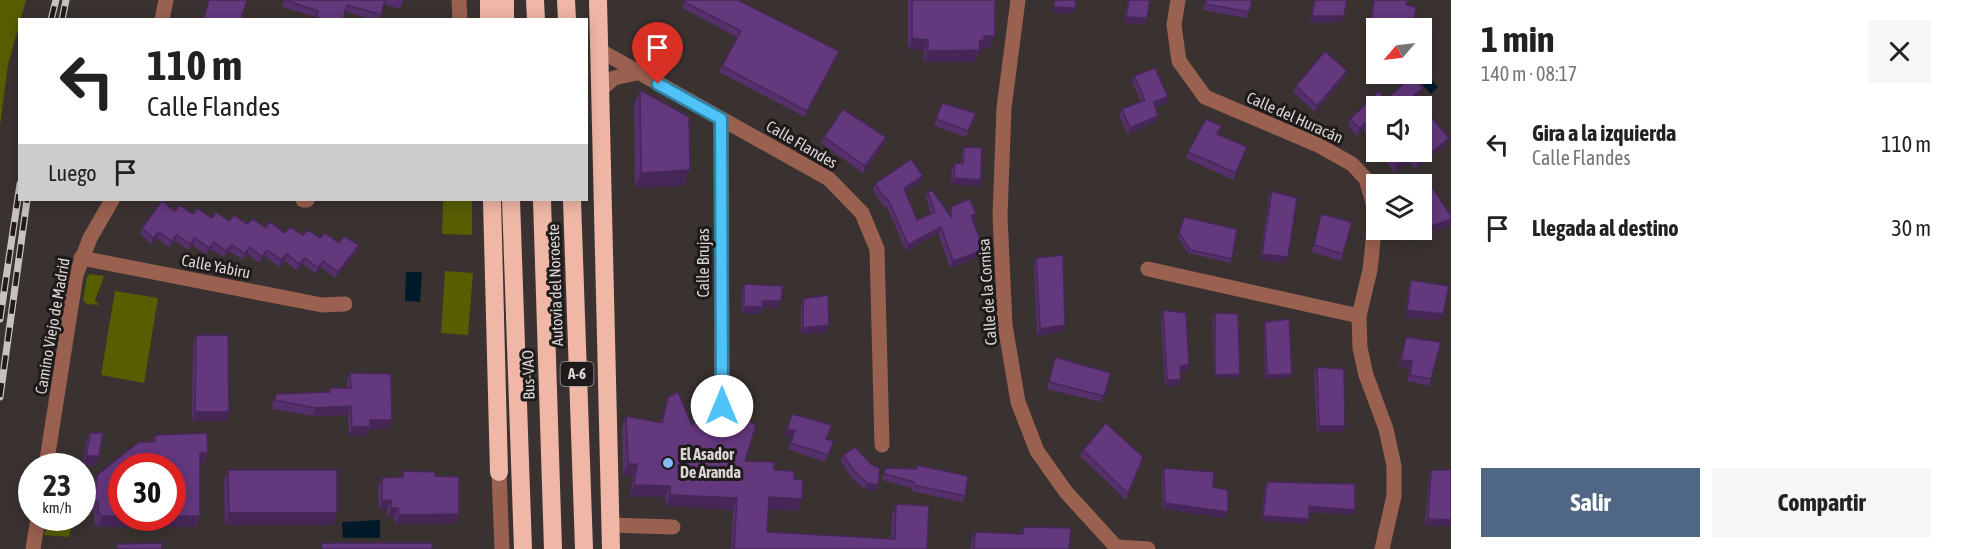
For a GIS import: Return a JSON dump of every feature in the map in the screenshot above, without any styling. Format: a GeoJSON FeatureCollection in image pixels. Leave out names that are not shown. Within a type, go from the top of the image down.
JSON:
{"type":"FeatureCollection","features":[{"type":"Feature","properties":{"kind":"highway"},"geometry":{"type":"LineString","coordinates":[[489,0],[489,18]]}},
{"type":"Feature","properties":{"kind":"highway"},"geometry":{"type":"LineString","coordinates":[[505,0],[505,18]]}},
{"type":"Feature","properties":{"kind":"highway"},"geometry":{"type":"LineString","coordinates":[[535,0],[536,18]]}},
{"type":"Feature","properties":{"kind":"highway"},"geometry":{"type":"LineString","coordinates":[[566,0],[567,18]]}},
{"type":"Feature","properties":{"kind":"highway"},"geometry":{"type":"LineString","coordinates":[[598,0],[611,549]]}},
{"type":"Feature","properties":{"kind":"highway"},"geometry":{"type":"LineString","coordinates":[[492,201],[500,472]]}},
{"type":"Feature","properties":{"kind":"highway"},"geometry":{"type":"LineString","coordinates":[[512,201],[523,549]]}},
{"type":"Feature","properties":{"kind":"highway","name":"Bus-VAO"},"geometry":{"type":"LineString","coordinates":[[542,201],[553,549]]}},
{"type":"Feature","properties":{"kind":"highway","name":"Autovía del Noroeste"},"geometry":{"type":"LineString","coordinates":[[572,201],[584,549]]}},
{"type":"Feature","properties":{"kind":"street"},"geometry":{"type":"LineString","coordinates":[[162,18],[166,0]]}},
{"type":"Feature","properties":{"kind":"street"},"geometry":{"type":"LineString","coordinates":[[459,0],[460,18]]}},
{"type":"Feature","properties":{"kind":"street","name":"Calle de la Cornisa"},"geometry":{"type":"LineString","coordinates":[[1018,0],[1004,108],[1000,216],[1005,325],[1018,402],[1037,451],[1066,492],[1118,548]]}},
{"type":"Feature","properties":{"kind":"street","name":"Calle del Huracán"},"geometry":{"type":"LineString","coordinates":[[1178,0],[1173,25],[1179,61],[1204,97],[1318,145],[1352,164],[1366,179],[1376,213],[1370,270],[1359,316],[1360,348],[1366,375],[1386,429],[1394,466],[1394,496],[1382,549]]}},
{"type":"Feature","properties":{"kind":"street","name":"Calle Flandes"},"geometry":{"type":"LineString","coordinates":[[599,50],[829,179],[862,213],[877,249],[882,444]]}},
{"type":"Feature","properties":{"kind":"street"},"geometry":{"type":"LineString","coordinates":[[600,90],[614,78],[637,73]]}},
{"type":"Feature","properties":{"kind":"street","name":"Calle Brujas"},"geometry":{"type":"LineString","coordinates":[[721,119],[722,406]]}},
{"type":"Feature","properties":{"kind":"street","name":"Camino Viejo de Madrid"},"geometry":{"type":"LineString","coordinates":[[48,453],[70,307],[81,258],[111,201]]}},
{"type":"Feature","properties":{"kind":"street","name":"Calle Yabiru"},"geometry":{"type":"LineString","coordinates":[[81,258],[322,305],[345,304]]}},
{"type":"Feature","properties":{"kind":"street"},"geometry":{"type":"LineString","coordinates":[[1148,269],[1359,316]]}},
{"type":"Feature","properties":{"kind":"street"},"geometry":{"type":"LineString","coordinates":[[500,472],[502,549]]}},
{"type":"Feature","properties":{"kind":"street"},"geometry":{"type":"LineString","coordinates":[[610,525],[673,527]]}},
{"type":"Feature","properties":{"kind":"street"},"geometry":{"type":"LineString","coordinates":[[33,549],[36,531]]}},
{"type":"Feature","properties":{"kind":"street"},"geometry":{"type":"LineString","coordinates":[[1118,548],[1148,549]]}},
{"type":"Feature","properties":{"kind":"green space"},"geometry":{"type":"Polygon","coordinates":[[[0,0],[26,0],[21,18],[18,18],[18,29],[8,65],[0,126],[0,0]]]}},
{"type":"Feature","properties":{"kind":"green space"},"geometry":{"type":"Polygon","coordinates":[[[443,201],[472,201],[472,235],[442,234],[443,201]]]}},
{"type":"Feature","properties":{"kind":"green space"},"geometry":{"type":"Polygon","coordinates":[[[445,271],[473,273],[468,335],[441,333],[445,271]]]}},
{"type":"Feature","properties":{"kind":"green space"},"geometry":{"type":"Polygon","coordinates":[[[90,274],[104,276],[95,300],[99,305],[87,304],[83,300],[87,277],[90,274]]]}},
{"type":"Feature","properties":{"kind":"green space"},"geometry":{"type":"Polygon","coordinates":[[[115,291],[158,298],[144,383],[101,375],[115,291]]]}},
{"type":"Feature","properties":{"kind":"green space"},"geometry":{"type":"Polygon","coordinates":[[[45,531],[70,531],[69,537],[44,535],[45,531]]]}},
{"type":"Feature","properties":{"kind":"water"},"geometry":{"type":"Polygon","coordinates":[[[1432,81],[1438,87],[1431,94],[1422,84],[1432,84],[1432,81]]]}},
{"type":"Feature","properties":{"kind":"water"},"geometry":{"type":"Polygon","coordinates":[[[406,272],[422,272],[420,302],[405,301],[406,272]]]}},
{"type":"Feature","properties":{"kind":"water"},"geometry":{"type":"Polygon","coordinates":[[[380,520],[380,538],[343,538],[342,522],[380,520]]]}},
{"type":"Feature","properties":{"kind":"building"},"geometry":{"type":"Polygon","coordinates":[[[209,0],[247,0],[242,18],[204,18],[209,0]]]}},
{"type":"Feature","properties":{"kind":"building"},"geometry":{"type":"Polygon","coordinates":[[[285,0],[385,0],[381,15],[347,5],[344,18],[319,18],[316,17],[318,11],[285,0]]]}},
{"type":"Feature","properties":{"kind":"building"},"geometry":{"type":"Polygon","coordinates":[[[685,0],[738,0],[839,51],[807,111],[722,66],[741,31],[684,2],[685,0]]]}},
{"type":"Feature","properties":{"kind":"building"},"geometry":{"type":"Polygon","coordinates":[[[912,0],[995,0],[995,36],[984,36],[984,40],[980,40],[979,50],[928,51],[928,40],[912,38],[912,0]]]}},
{"type":"Feature","properties":{"kind":"building"},"geometry":{"type":"Polygon","coordinates":[[[1055,0],[1076,0],[1075,8],[1054,7],[1055,0]]]}},
{"type":"Feature","properties":{"kind":"building"},"geometry":{"type":"Polygon","coordinates":[[[1129,0],[1150,0],[1147,18],[1126,17],[1129,0]]]}},
{"type":"Feature","properties":{"kind":"building"},"geometry":{"type":"Polygon","coordinates":[[[1206,0],[1252,0],[1249,12],[1205,4],[1206,0]]]}},
{"type":"Feature","properties":{"kind":"building"},"geometry":{"type":"Polygon","coordinates":[[[1315,0],[1347,0],[1344,16],[1312,16],[1315,0]]]}},
{"type":"Feature","properties":{"kind":"building"},"geometry":{"type":"Polygon","coordinates":[[[1374,0],[1407,0],[1406,5],[1416,7],[1414,18],[1371,18],[1374,0]]]}},
{"type":"Feature","properties":{"kind":"building"},"geometry":{"type":"Polygon","coordinates":[[[1325,51],[1347,71],[1317,106],[1296,86],[1325,51]]]}},
{"type":"Feature","properties":{"kind":"building"},"geometry":{"type":"Polygon","coordinates":[[[1155,68],[1168,97],[1154,102],[1158,116],[1130,128],[1122,109],[1145,100],[1134,76],[1155,68]]]}},
{"type":"Feature","properties":{"kind":"building"},"geometry":{"type":"Polygon","coordinates":[[[1404,84],[1419,84],[1423,88],[1413,96],[1390,96],[1404,84]]]}},
{"type":"Feature","properties":{"kind":"building"},"geometry":{"type":"Polygon","coordinates":[[[640,90],[689,117],[690,170],[641,173],[640,90]]]}},
{"type":"Feature","properties":{"kind":"building"},"geometry":{"type":"Polygon","coordinates":[[[1379,91],[1383,96],[1374,96],[1379,91]]]}},
{"type":"Feature","properties":{"kind":"building"},"geometry":{"type":"Polygon","coordinates":[[[942,103],[976,113],[968,131],[936,119],[942,103]]]}},
{"type":"Feature","properties":{"kind":"building"},"geometry":{"type":"Polygon","coordinates":[[[1366,104],[1366,124],[1360,129],[1350,119],[1366,104]]]}},
{"type":"Feature","properties":{"kind":"building"},"geometry":{"type":"Polygon","coordinates":[[[843,109],[886,137],[865,166],[824,137],[843,109]]]}},
{"type":"Feature","properties":{"kind":"building"},"geometry":{"type":"Polygon","coordinates":[[[1206,119],[1222,126],[1217,134],[1247,147],[1236,173],[1188,152],[1206,119]]]}},
{"type":"Feature","properties":{"kind":"building"},"geometry":{"type":"Polygon","coordinates":[[[1432,120],[1449,138],[1432,152],[1432,120]]]}},
{"type":"Feature","properties":{"kind":"building"},"geometry":{"type":"Polygon","coordinates":[[[964,147],[982,148],[981,180],[954,178],[955,163],[963,164],[964,147]]]}},
{"type":"Feature","properties":{"kind":"building"},"geometry":{"type":"Polygon","coordinates":[[[911,159],[923,176],[904,188],[917,220],[935,212],[928,192],[932,190],[951,217],[952,206],[970,199],[976,214],[971,216],[984,250],[953,261],[941,227],[908,245],[888,199],[886,200],[875,184],[911,159]]]}},
{"type":"Feature","properties":{"kind":"building"},"geometry":{"type":"Polygon","coordinates":[[[1433,188],[1451,216],[1451,219],[1432,226],[1433,188]]]}},
{"type":"Feature","properties":{"kind":"building"},"geometry":{"type":"Polygon","coordinates":[[[1272,191],[1297,198],[1288,257],[1262,254],[1272,191]]]}},
{"type":"Feature","properties":{"kind":"building"},"geometry":{"type":"Polygon","coordinates":[[[162,201],[175,211],[180,205],[193,214],[197,208],[212,218],[216,212],[229,221],[234,215],[247,224],[253,219],[266,228],[270,222],[285,233],[290,227],[303,235],[308,230],[320,238],[325,233],[339,243],[344,236],[359,245],[338,272],[323,261],[318,268],[305,258],[299,264],[287,254],[281,260],[267,250],[262,257],[250,247],[245,254],[232,245],[226,251],[214,242],[209,248],[195,238],[190,244],[177,235],[171,241],[159,232],[153,238],[142,228],[162,201]]]}},
{"type":"Feature","properties":{"kind":"building"},"geometry":{"type":"Polygon","coordinates":[[[1321,214],[1352,222],[1343,254],[1314,245],[1321,214]]]}},
{"type":"Feature","properties":{"kind":"building"},"geometry":{"type":"Polygon","coordinates":[[[1184,217],[1237,229],[1232,259],[1190,250],[1179,233],[1184,217]]]}},
{"type":"Feature","properties":{"kind":"building"},"geometry":{"type":"Polygon","coordinates":[[[1063,255],[1065,325],[1040,329],[1036,258],[1063,255]]]}},
{"type":"Feature","properties":{"kind":"building"},"geometry":{"type":"Polygon","coordinates":[[[1411,280],[1449,286],[1443,314],[1407,310],[1411,280]]]}},
{"type":"Feature","properties":{"kind":"building"},"geometry":{"type":"Polygon","coordinates":[[[744,284],[783,286],[781,301],[762,301],[763,307],[744,307],[744,284]]]}},
{"type":"Feature","properties":{"kind":"building"},"geometry":{"type":"Polygon","coordinates":[[[828,295],[829,325],[803,328],[803,299],[828,295]]]}},
{"type":"Feature","properties":{"kind":"building"},"geometry":{"type":"Polygon","coordinates":[[[1163,310],[1186,313],[1189,365],[1180,366],[1181,380],[1167,380],[1163,310]]]}},
{"type":"Feature","properties":{"kind":"building"},"geometry":{"type":"Polygon","coordinates":[[[1215,313],[1238,314],[1240,374],[1215,375],[1215,313]]]}},
{"type":"Feature","properties":{"kind":"building"},"geometry":{"type":"Polygon","coordinates":[[[1289,319],[1292,374],[1267,375],[1265,322],[1289,319]]]}},
{"type":"Feature","properties":{"kind":"building"},"geometry":{"type":"Polygon","coordinates":[[[196,335],[228,335],[229,412],[195,412],[196,335]]]}},
{"type":"Feature","properties":{"kind":"building"},"geometry":{"type":"Polygon","coordinates":[[[1406,337],[1441,342],[1431,379],[1410,375],[1412,361],[1401,360],[1406,337]]]}},
{"type":"Feature","properties":{"kind":"building"},"geometry":{"type":"Polygon","coordinates":[[[1055,357],[1111,373],[1104,396],[1049,382],[1055,357]]]}},
{"type":"Feature","properties":{"kind":"building"},"geometry":{"type":"Polygon","coordinates":[[[1317,367],[1344,369],[1345,426],[1319,426],[1317,367]]]}},
{"type":"Feature","properties":{"kind":"building"},"geometry":{"type":"Polygon","coordinates":[[[350,373],[391,374],[392,420],[370,420],[370,427],[352,427],[351,406],[315,408],[275,400],[276,394],[330,392],[330,388],[351,388],[350,373]]]}},
{"type":"Feature","properties":{"kind":"building"},"geometry":{"type":"Polygon","coordinates":[[[678,392],[692,425],[707,410],[748,420],[756,425],[745,461],[774,462],[774,470],[794,471],[794,479],[803,480],[802,499],[769,497],[767,532],[895,539],[896,504],[929,506],[927,549],[734,549],[737,498],[670,495],[670,486],[634,485],[637,464],[628,464],[626,416],[662,423],[668,397],[678,392]]]}},
{"type":"Feature","properties":{"kind":"building"},"geometry":{"type":"Polygon","coordinates":[[[792,414],[832,425],[826,439],[834,441],[828,455],[791,443],[795,430],[787,430],[792,414]]]}},
{"type":"Feature","properties":{"kind":"building"},"geometry":{"type":"Polygon","coordinates":[[[1106,423],[1143,457],[1128,494],[1083,450],[1106,423]]]}},
{"type":"Feature","properties":{"kind":"building"},"geometry":{"type":"Polygon","coordinates":[[[90,433],[103,433],[99,456],[96,456],[96,453],[87,453],[90,433]]]}},
{"type":"Feature","properties":{"kind":"building"},"geometry":{"type":"Polygon","coordinates":[[[207,433],[208,453],[200,453],[200,516],[186,516],[186,453],[125,453],[139,442],[155,442],[155,435],[207,433]]]}},
{"type":"Feature","properties":{"kind":"building"},"geometry":{"type":"Polygon","coordinates":[[[855,447],[872,465],[880,468],[878,485],[867,483],[854,471],[843,455],[855,447]]]}},
{"type":"Feature","properties":{"kind":"building"},"geometry":{"type":"Polygon","coordinates":[[[917,465],[968,476],[965,496],[914,485],[914,482],[884,474],[885,468],[917,469],[917,465]]]}},
{"type":"Feature","properties":{"kind":"building"},"geometry":{"type":"Polygon","coordinates":[[[108,466],[108,516],[102,516],[98,512],[97,475],[108,466]]]}},
{"type":"Feature","properties":{"kind":"building"},"geometry":{"type":"Polygon","coordinates":[[[1164,468],[1214,472],[1213,487],[1228,490],[1228,512],[1165,503],[1164,468]]]}},
{"type":"Feature","properties":{"kind":"building"},"geometry":{"type":"Polygon","coordinates":[[[228,470],[337,470],[337,513],[229,513],[228,470]]]}},
{"type":"Feature","properties":{"kind":"building"},"geometry":{"type":"Polygon","coordinates":[[[1431,470],[1451,470],[1451,520],[1428,519],[1431,470]]]}},
{"type":"Feature","properties":{"kind":"building"},"geometry":{"type":"Polygon","coordinates":[[[403,471],[435,472],[435,476],[459,477],[459,514],[399,515],[398,508],[391,508],[391,500],[382,501],[382,478],[403,477],[403,471]]]}},
{"type":"Feature","properties":{"kind":"building"},"geometry":{"type":"Polygon","coordinates":[[[1267,482],[1355,484],[1355,510],[1309,506],[1309,519],[1263,516],[1267,482]]]}},
{"type":"Feature","properties":{"kind":"building"},"geometry":{"type":"Polygon","coordinates":[[[1023,527],[1071,528],[1069,549],[974,549],[975,532],[1023,534],[1023,527]]]}},
{"type":"Feature","properties":{"kind":"building"},"geometry":{"type":"Polygon","coordinates":[[[162,543],[162,549],[117,549],[117,544],[162,543]]]}},
{"type":"Feature","properties":{"kind":"building"},"geometry":{"type":"Polygon","coordinates":[[[322,543],[432,543],[432,549],[322,549],[322,543]]]}},
{"type":"Feature","properties":{"kind":"railway"},"geometry":{"type":"LineString","coordinates":[[52,18],[56,0]]}},
{"type":"Feature","properties":{"kind":"railway"},"geometry":{"type":"LineString","coordinates":[[62,18],[66,0]]}},
{"type":"Feature","properties":{"kind":"railway"},"geometry":{"type":"LineString","coordinates":[[0,319],[18,198]]}},
{"type":"Feature","properties":{"kind":"railway"},"geometry":{"type":"LineString","coordinates":[[0,397],[27,201]]}},
{"type":"Feature","properties":{"kind":"place","name":"El Asador De Aranda"},"geometry":{"type":"Point","coordinates":[668,463]}},
{"type":"Feature","properties":{"kind":"route"},"geometry":{"type":"LineString","coordinates":[[658,84],[721,119],[722,406]]}}]}
